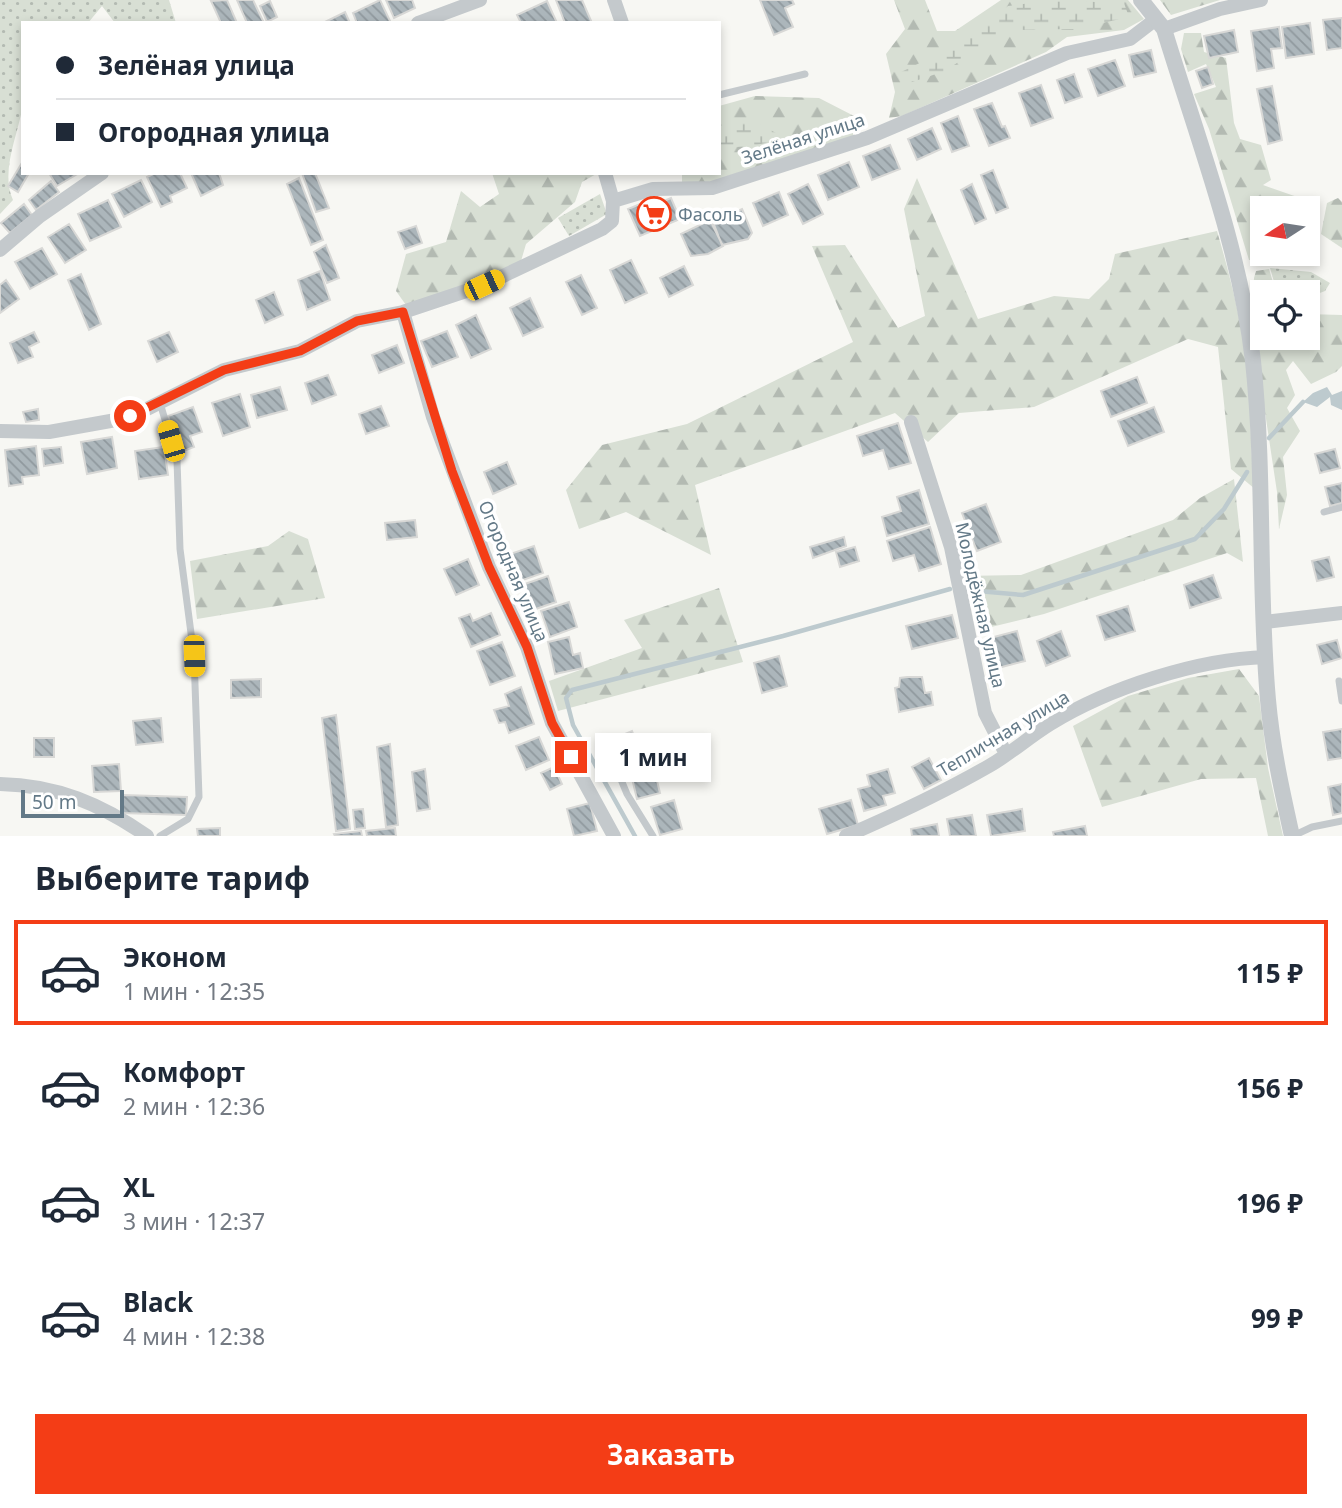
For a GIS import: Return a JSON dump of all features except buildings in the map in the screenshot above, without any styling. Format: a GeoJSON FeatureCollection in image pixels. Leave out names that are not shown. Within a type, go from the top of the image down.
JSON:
{"type":"FeatureCollection","features":[{"type":"Feature","properties":{"kind":"street"},"geometry":{"type":"LineString","coordinates":[[423,21],[480,0]]}},
{"type":"Feature","properties":{"kind":"street"},"geometry":{"type":"LineString","coordinates":[[614,0],[621,21]]}},
{"type":"Feature","properties":{"kind":"street"},"geometry":{"type":"LineString","coordinates":[[1141,0],[1160,24],[1237,269],[1253,360],[1266,657],[1273,742],[1292,836]]}},
{"type":"Feature","properties":{"kind":"street","name":"Зелёная улица"},"geometry":{"type":"LineString","coordinates":[[613,201],[653,189],[712,188],[867,138],[1067,53],[1129,39],[1160,24],[1261,0]]}},
{"type":"Feature","properties":{"kind":"street"},"geometry":{"type":"LineString","coordinates":[[0,250],[40,216],[99,175]]}},
{"type":"Feature","properties":{"kind":"street"},"geometry":{"type":"LineString","coordinates":[[0,431],[49,432],[116,420],[160,402],[224,370],[300,351],[357,321],[403,312],[484,285],[602,229],[612,221],[613,201],[606,175]]}},
{"type":"Feature","properties":{"kind":"street","name":"Огородная улица"},"geometry":{"type":"LineString","coordinates":[[403,312],[433,416],[489,567],[527,647],[552,723],[614,836]]}},
{"type":"Feature","properties":{"kind":"street","name":"Молодёжная улица"},"geometry":{"type":"LineString","coordinates":[[911,422],[951,547],[985,713],[1006,754]]}},
{"type":"Feature","properties":{"kind":"street"},"geometry":{"type":"LineString","coordinates":[[1265,622],[1342,613]]}},
{"type":"Feature","properties":{"kind":"street","name":"Тепличная улица"},"geometry":{"type":"LineString","coordinates":[[846,836],[912,808],[1006,754],[1051,723],[1155,678],[1242,658],[1266,657]]}},
{"type":"Feature","properties":{"kind":"street"},"geometry":{"type":"LineString","coordinates":[[0,784],[52,788],[88,801],[147,836]]}},
{"type":"Feature","properties":{"kind":"lane"},"geometry":{"type":"LineString","coordinates":[[721,95],[805,74]]}},
{"type":"Feature","properties":{"kind":"lane"},"geometry":{"type":"LineString","coordinates":[[160,402],[177,460],[180,549],[194,656],[199,797],[188,819],[160,836]]}},
{"type":"Feature","properties":{"kind":"lane"},"geometry":{"type":"LineString","coordinates":[[1324,512],[1342,508]]}},
{"type":"Feature","properties":{"kind":"lane"},"geometry":{"type":"LineString","coordinates":[[1339,681],[1342,701]]}},
{"type":"Feature","properties":{"kind":"lane"},"geometry":{"type":"LineString","coordinates":[[617,771],[626,794],[653,836]]}},
{"type":"Feature","properties":{"kind":"lane"},"geometry":{"type":"LineString","coordinates":[[1292,836],[1312,827],[1342,821]]}},
{"type":"Feature","properties":{"kind":"lane"},"geometry":{"type":"LineString","coordinates":[[1312,827],[1315,836]]}},
{"type":"Feature","properties":{"kind":"green space"},"geometry":{"type":"Polygon","coordinates":[[[0,0],[169,0],[175,21],[113,21],[102,6],[90,21],[21,21],[21,117],[11,153],[8,178],[13,200],[0,214],[0,0]]]}},
{"type":"Feature","properties":{"kind":"green space"},"geometry":{"type":"Polygon","coordinates":[[[894,0],[925,0],[937,31],[955,31],[1001,0],[1128,0],[1144,19],[1124,30],[1067,37],[1046,52],[902,116],[889,118],[895,92],[886,54],[905,29],[894,0]]]}},
{"type":"Feature","properties":{"kind":"green space"},"geometry":{"type":"Polygon","coordinates":[[[1052,0],[1124,3],[1129,17],[1076,29],[1006,30],[945,71],[900,86],[901,72],[951,48],[1008,6],[1052,0]]]}},
{"type":"Feature","properties":{"kind":"green space"},"geometry":{"type":"Polygon","coordinates":[[[1160,0],[1220,0],[1171,15],[1160,0]]]}},
{"type":"Feature","properties":{"kind":"green space"},"geometry":{"type":"Polygon","coordinates":[[[1184,33],[1201,33],[1204,52],[1226,58],[1234,123],[1240,139],[1261,145],[1271,180],[1263,185],[1294,196],[1250,196],[1250,260],[1209,129],[1194,94],[1216,87],[1206,64],[1188,72],[1181,49],[1184,33]]]}},
{"type":"Feature","properties":{"kind":"green space"},"geometry":{"type":"Polygon","coordinates":[[[755,96],[819,98],[854,116],[853,137],[716,181],[682,186],[682,175],[721,175],[721,105],[755,96]]]}},
{"type":"Feature","properties":{"kind":"green space"},"geometry":{"type":"Polygon","coordinates":[[[751,119],[785,138],[753,146],[721,148],[721,126],[751,119]]]}},
{"type":"Feature","properties":{"kind":"green space"},"geometry":{"type":"Polygon","coordinates":[[[493,175],[594,175],[582,182],[575,202],[526,244],[521,261],[489,276],[406,305],[396,291],[406,254],[446,242],[461,191],[480,207],[499,194],[493,175]]]}},
{"type":"Feature","properties":{"kind":"green space"},"geometry":{"type":"Polygon","coordinates":[[[917,178],[978,319],[1054,296],[1089,299],[1109,279],[1115,254],[1217,231],[1234,294],[1246,358],[1255,489],[1231,469],[1218,347],[1188,339],[1034,407],[959,413],[928,442],[895,413],[695,485],[711,555],[626,512],[579,529],[566,490],[602,445],[687,424],[853,342],[812,246],[845,245],[898,328],[925,316],[904,209],[917,178]]]}},
{"type":"Feature","properties":{"kind":"green space"},"geometry":{"type":"Polygon","coordinates":[[[600,194],[607,214],[569,236],[558,218],[600,194]]]}},
{"type":"Feature","properties":{"kind":"green space"},"geometry":{"type":"Polygon","coordinates":[[[1338,198],[1342,202],[1342,248],[1321,234],[1327,203],[1338,198]]]}},
{"type":"Feature","properties":{"kind":"green space"},"geometry":{"type":"Polygon","coordinates":[[[1270,268],[1311,272],[1330,283],[1325,291],[1320,293],[1320,280],[1274,280],[1270,268]]]}},
{"type":"Feature","properties":{"kind":"green space"},"geometry":{"type":"Polygon","coordinates":[[[1269,269],[1272,280],[1254,280],[1256,271],[1269,269]]]}},
{"type":"Feature","properties":{"kind":"green space"},"geometry":{"type":"Polygon","coordinates":[[[1320,314],[1342,315],[1342,366],[1336,372],[1311,384],[1293,361],[1286,370],[1295,395],[1287,408],[1300,431],[1283,457],[1287,495],[1279,529],[1277,492],[1256,350],[1320,350],[1320,314]]]}},
{"type":"Feature","properties":{"kind":"green space"},"geometry":{"type":"Polygon","coordinates":[[[1234,479],[1243,562],[1227,553],[1044,614],[983,629],[964,576],[1021,575],[1173,520],[1200,498],[1234,479]]]}},
{"type":"Feature","properties":{"kind":"green space"},"geometry":{"type":"Polygon","coordinates":[[[289,531],[308,539],[325,598],[197,619],[190,561],[268,546],[289,531]]]}},
{"type":"Feature","properties":{"kind":"green space"},"geometry":{"type":"Polygon","coordinates":[[[719,588],[743,662],[558,711],[549,681],[642,648],[624,620],[719,588]]]}},
{"type":"Feature","properties":{"kind":"green space"},"geometry":{"type":"Polygon","coordinates":[[[1239,669],[1259,696],[1268,768],[1283,836],[1268,836],[1256,778],[1201,779],[1102,807],[1073,726],[1128,696],[1188,678],[1239,669]]]}},
{"type":"Feature","properties":{"kind":"shaded area"},"geometry":{"type":"Polygon","coordinates":[[[1327,387],[1332,395],[1342,391],[1342,410],[1331,405],[1330,397],[1317,407],[1303,402],[1313,393],[1327,387]]]}},
{"type":"Feature","properties":{"kind":"waterway"},"geometry":{"type":"LineString","coordinates":[[1269,438],[1303,402]]}},
{"type":"Feature","properties":{"kind":"waterway"},"geometry":{"type":"LineString","coordinates":[[966,590],[1023,595],[1195,539],[1224,509],[1247,472]]}},
{"type":"Feature","properties":{"kind":"waterway"},"geometry":{"type":"LineString","coordinates":[[635,836],[573,725],[566,698],[572,690],[783,636],[950,589]]}},
{"type":"Feature","properties":{"kind":"place","name":"Фасоль"},"geometry":{"type":"Point","coordinates":[654,214]}},
{"type":"Feature","properties":{"kind":"route"},"geometry":{"type":"LineString","coordinates":[[130,416],[208,376],[300,351],[333,331],[357,321],[403,312],[452,471],[489,567],[527,647],[552,723],[571,757]]}}]}
